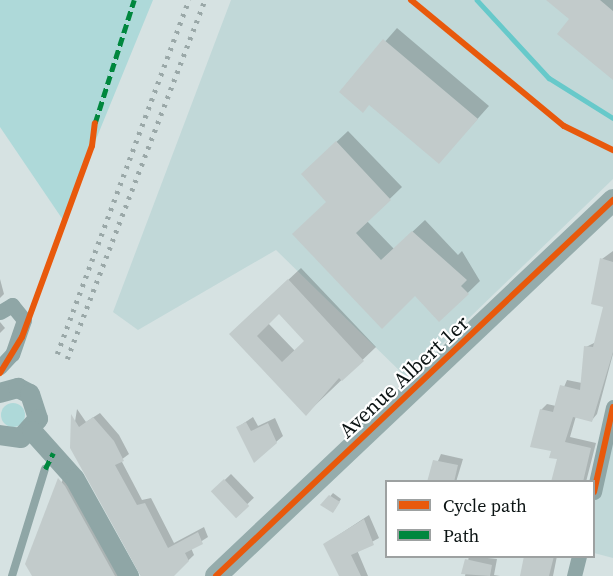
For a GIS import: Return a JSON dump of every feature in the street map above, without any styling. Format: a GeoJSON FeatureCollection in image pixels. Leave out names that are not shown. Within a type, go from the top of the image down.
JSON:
{"type":"FeatureCollection","features":[{"type":"Feature","properties":{"kind":"main road","name":"Avenue Albert 1er"},"geometry":{"type":"LineString","coordinates":[[216,576],[613,200]]}},
{"type":"Feature","properties":{"kind":"street"},"geometry":{"type":"LineString","coordinates":[[0,312],[12,305],[24,320],[12,354],[0,367]]}},
{"type":"Feature","properties":{"kind":"street"},"geometry":{"type":"LineString","coordinates":[[0,393],[18,388],[30,394],[39,419],[32,431],[12,439],[0,435]]}},
{"type":"Feature","properties":{"kind":"street"},"geometry":{"type":"LineString","coordinates":[[595,488],[612,414]]}},
{"type":"Feature","properties":{"kind":"street"},"geometry":{"type":"LineString","coordinates":[[32,431],[75,479],[129,576]]}},
{"type":"Feature","properties":{"kind":"street"},"geometry":{"type":"LineString","coordinates":[[574,576],[578,558]]}},
{"type":"Feature","properties":{"kind":"lane"},"geometry":{"type":"LineString","coordinates":[[12,576],[45,469]]}},
{"type":"Feature","properties":{"kind":"shaded area"},"geometry":{"type":"Polygon","coordinates":[[[0,0],[153,0],[63,220],[0,127],[0,0]]]}},
{"type":"Feature","properties":{"kind":"shaded area"},"geometry":{"type":"Polygon","coordinates":[[[231,0],[613,0],[613,179],[407,378],[276,250],[138,330],[113,312],[231,0]]]}},
{"type":"Feature","properties":{"kind":"shaded area"},"geometry":{"type":"Polygon","coordinates":[[[13,403],[21,407],[25,415],[21,423],[13,427],[5,423],[1,415],[5,407],[13,403]]]}},
{"type":"Feature","properties":{"kind":"shaded area"},"geometry":{"type":"Polygon","coordinates":[[[613,419],[613,558],[595,553],[595,500],[613,419]]]}},
{"type":"Feature","properties":{"kind":"building"},"geometry":{"type":"Polygon","coordinates":[[[546,0],[600,0],[613,11],[613,80],[557,34],[569,19],[546,0]]]}},
{"type":"Feature","properties":{"kind":"building"},"geometry":{"type":"Polygon","coordinates":[[[383,39],[478,119],[439,164],[369,105],[363,113],[339,92],[383,39]]]}},
{"type":"Feature","properties":{"kind":"building"},"geometry":{"type":"Polygon","coordinates":[[[336,141],[391,200],[356,233],[381,260],[412,231],[467,280],[461,286],[469,294],[439,322],[415,296],[382,329],[292,234],[326,202],[301,174],[336,141]]]}},
{"type":"Feature","properties":{"kind":"building"},"geometry":{"type":"Polygon","coordinates":[[[600,258],[613,262],[613,352],[592,422],[573,417],[565,442],[591,448],[583,480],[552,480],[557,459],[549,458],[551,451],[530,447],[540,409],[553,412],[560,385],[580,390],[584,346],[593,347],[603,307],[591,304],[600,258]]]}},
{"type":"Feature","properties":{"kind":"building"},"geometry":{"type":"Polygon","coordinates":[[[288,279],[364,361],[342,381],[339,378],[306,416],[229,334],[288,279]],[[279,314],[257,336],[282,362],[304,341],[279,314]]]}},
{"type":"Feature","properties":{"kind":"building"},"geometry":{"type":"Polygon","coordinates":[[[71,414],[79,427],[93,417],[114,441],[124,461],[115,465],[137,505],[145,503],[168,548],[198,532],[203,544],[185,553],[189,561],[174,576],[141,576],[70,448],[71,414]]]}},
{"type":"Feature","properties":{"kind":"building"},"geometry":{"type":"Polygon","coordinates":[[[246,422],[251,431],[268,423],[277,443],[254,463],[236,427],[246,422]]]}},
{"type":"Feature","properties":{"kind":"building"},"geometry":{"type":"Polygon","coordinates":[[[433,460],[458,465],[454,480],[428,480],[433,460]]]}},
{"type":"Feature","properties":{"kind":"building"},"geometry":{"type":"Polygon","coordinates":[[[58,478],[65,486],[115,576],[32,576],[25,564],[58,478]]]}},
{"type":"Feature","properties":{"kind":"building"},"geometry":{"type":"Polygon","coordinates":[[[224,479],[249,506],[236,518],[211,491],[224,479]]]}},
{"type":"Feature","properties":{"kind":"building"},"geometry":{"type":"Polygon","coordinates":[[[329,495],[340,502],[333,513],[320,505],[329,495]]]}},
{"type":"Feature","properties":{"kind":"building"},"geometry":{"type":"Polygon","coordinates":[[[364,519],[374,545],[351,555],[361,576],[339,576],[323,544],[364,519]]]}},
{"type":"Feature","properties":{"kind":"building"},"geometry":{"type":"Polygon","coordinates":[[[524,558],[554,558],[549,576],[520,576],[524,558]]]}},
{"type":"Feature","properties":{"kind":"building"},"geometry":{"type":"Polygon","coordinates":[[[465,559],[492,565],[490,576],[461,574],[465,559]]]}},
{"type":"Feature","properties":{"kind":"waterway"},"geometry":{"type":"LineString","coordinates":[[477,0],[549,78],[613,118]]}},
{"type":"Feature","properties":{"kind":"railway"},"geometry":{"type":"LineString","coordinates":[[57,354],[189,0]]}},
{"type":"Feature","properties":{"kind":"railway"},"geometry":{"type":"LineString","coordinates":[[67,359],[205,0]]}},
{"type":"Feature","properties":{"kind":"marked path"},"geometry":{"type":"LineString","coordinates":[[95,123],[134,0]]}},
{"type":"Feature","properties":{"kind":"marked path"},"geometry":{"type":"LineString","coordinates":[[45,469],[53,453]]}},
{"type":"Feature","properties":{"kind":"cycle path"},"geometry":{"type":"LineString","coordinates":[[411,0],[564,126],[613,150]]}},
{"type":"Feature","properties":{"kind":"cycle path"},"geometry":{"type":"LineString","coordinates":[[0,373],[22,337],[92,146],[95,123]]}},
{"type":"Feature","properties":{"kind":"cycle path"},"geometry":{"type":"LineString","coordinates":[[216,576],[613,200]]}},
{"type":"Feature","properties":{"kind":"cycle path"},"geometry":{"type":"LineString","coordinates":[[595,488],[613,407]]}}]}
